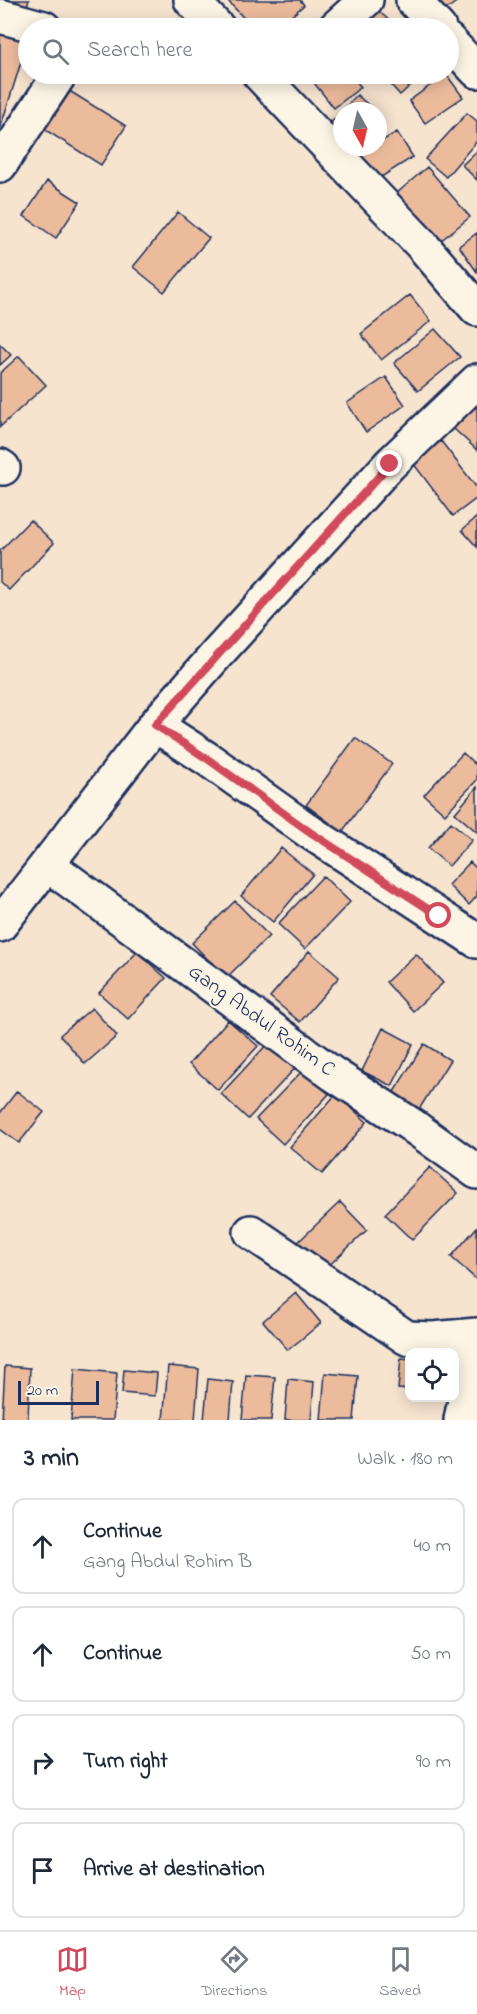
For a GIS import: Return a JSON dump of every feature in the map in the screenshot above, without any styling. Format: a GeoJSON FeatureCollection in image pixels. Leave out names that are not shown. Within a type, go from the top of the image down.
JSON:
{"type":"FeatureCollection","features":[{"type":"Feature","properties":{"kind":"street"},"geometry":{"type":"LineString","coordinates":[[192,0],[209,18]]}},
{"type":"Feature","properties":{"kind":"street"},"geometry":{"type":"LineString","coordinates":[[346,18],[366,0]]}},
{"type":"Feature","properties":{"kind":"street"},"geometry":{"type":"LineString","coordinates":[[413,0],[429,18]]}},
{"type":"Feature","properties":{"kind":"street"},"geometry":{"type":"LineString","coordinates":[[0,16],[18,21]]}},
{"type":"Feature","properties":{"kind":"street"},"geometry":{"type":"LineString","coordinates":[[459,52],[477,71]]}},
{"type":"Feature","properties":{"kind":"street"},"geometry":{"type":"LineString","coordinates":[[0,165],[53,84]]}},
{"type":"Feature","properties":{"kind":"street"},"geometry":{"type":"LineString","coordinates":[[278,84],[477,309]]}},
{"type":"Feature","properties":{"kind":"street"},"geometry":{"type":"LineString","coordinates":[[0,925],[155,725],[390,464],[477,381]]}},
{"type":"Feature","properties":{"kind":"street"},"geometry":{"type":"LineString","coordinates":[[155,725],[209,760],[310,832],[477,941]]}},
{"type":"Feature","properties":{"kind":"street","name":"Gang Abdul Rohim C"},"geometry":{"type":"LineString","coordinates":[[48,865],[333,1074],[410,1124],[477,1172]]}},
{"type":"Feature","properties":{"kind":"street"},"geometry":{"type":"LineString","coordinates":[[251,1232],[407,1338],[433,1339],[477,1335]]}},
{"type":"Feature","properties":{"kind":"street"},"geometry":{"type":"LineString","coordinates":[[461,1420],[477,1354]]}},
{"type":"Feature","properties":{"kind":"building"},"geometry":{"type":"Polygon","coordinates":[[[0,0],[29,0],[25,11],[0,2],[0,0]]]}},
{"type":"Feature","properties":{"kind":"building"},"geometry":{"type":"Polygon","coordinates":[[[230,0],[300,0],[304,5],[289,18],[244,18],[229,2],[230,0]]]}},
{"type":"Feature","properties":{"kind":"building"},"geometry":{"type":"Polygon","coordinates":[[[429,0],[459,0],[440,14],[429,0]]]}},
{"type":"Feature","properties":{"kind":"building"},"geometry":{"type":"Polygon","coordinates":[[[378,11],[387,18],[372,18],[378,11]]]}},
{"type":"Feature","properties":{"kind":"building"},"geometry":{"type":"Polygon","coordinates":[[[0,25],[18,35],[18,72],[0,129],[0,25]]]}},
{"type":"Feature","properties":{"kind":"building"},"geometry":{"type":"Polygon","coordinates":[[[315,84],[358,84],[361,87],[342,102],[333,102],[333,107],[315,84]]]}},
{"type":"Feature","properties":{"kind":"building"},"geometry":{"type":"Polygon","coordinates":[[[390,84],[412,84],[400,95],[390,84]]]}},
{"type":"Feature","properties":{"kind":"building"},"geometry":{"type":"Polygon","coordinates":[[[432,84],[453,84],[463,97],[425,123],[409,101],[432,84]]]}},
{"type":"Feature","properties":{"kind":"building"},"geometry":{"type":"Polygon","coordinates":[[[63,87],[126,126],[101,165],[39,126],[63,87]]]}},
{"type":"Feature","properties":{"kind":"building"},"geometry":{"type":"Polygon","coordinates":[[[357,95],[365,102],[350,102],[357,95]]]}},
{"type":"Feature","properties":{"kind":"building"},"geometry":{"type":"Polygon","coordinates":[[[467,113],[477,121],[477,141],[446,177],[425,159],[467,113]]]}},
{"type":"Feature","properties":{"kind":"building"},"geometry":{"type":"Polygon","coordinates":[[[333,120],[333,138],[324,130],[333,120]]]}},
{"type":"Feature","properties":{"kind":"building"},"geometry":{"type":"Polygon","coordinates":[[[397,132],[413,157],[375,181],[360,156],[387,156],[387,138],[397,132]]]}},
{"type":"Feature","properties":{"kind":"building"},"geometry":{"type":"Polygon","coordinates":[[[477,151],[477,180],[462,165],[477,151]]]}},
{"type":"Feature","properties":{"kind":"building"},"geometry":{"type":"Polygon","coordinates":[[[427,167],[470,217],[439,242],[397,193],[427,167]]]}},
{"type":"Feature","properties":{"kind":"building"},"geometry":{"type":"Polygon","coordinates":[[[47,181],[80,202],[56,238],[24,216],[47,181]]]}},
{"type":"Feature","properties":{"kind":"building"},"geometry":{"type":"Polygon","coordinates":[[[178,212],[209,238],[164,292],[133,267],[178,212]]]}},
{"type":"Feature","properties":{"kind":"building"},"geometry":{"type":"Polygon","coordinates":[[[477,233],[477,272],[459,246],[477,233]]]}},
{"type":"Feature","properties":{"kind":"building"},"geometry":{"type":"Polygon","coordinates":[[[410,295],[431,321],[381,360],[361,334],[410,295]]]}},
{"type":"Feature","properties":{"kind":"building"},"geometry":{"type":"Polygon","coordinates":[[[435,329],[460,357],[418,391],[394,363],[435,329]]]}},
{"type":"Feature","properties":{"kind":"building"},"geometry":{"type":"Polygon","coordinates":[[[0,344],[11,355],[0,365],[0,344]]]}},
{"type":"Feature","properties":{"kind":"building"},"geometry":{"type":"Polygon","coordinates":[[[19,356],[46,385],[0,427],[0,373],[19,356]]]}},
{"type":"Feature","properties":{"kind":"building"},"geometry":{"type":"Polygon","coordinates":[[[386,377],[405,405],[366,432],[347,403],[386,377]]]}},
{"type":"Feature","properties":{"kind":"building"},"geometry":{"type":"Polygon","coordinates":[[[477,402],[477,450],[454,429],[477,402]]]}},
{"type":"Feature","properties":{"kind":"building"},"geometry":{"type":"Polygon","coordinates":[[[441,441],[477,488],[477,498],[453,516],[413,463],[441,441]]]}},
{"type":"Feature","properties":{"kind":"building"},"geometry":{"type":"Polygon","coordinates":[[[477,517],[477,547],[462,530],[477,517]]]}},
{"type":"Feature","properties":{"kind":"building"},"geometry":{"type":"Polygon","coordinates":[[[30,520],[54,543],[9,590],[0,582],[0,551],[30,520]]]}},
{"type":"Feature","properties":{"kind":"building"},"geometry":{"type":"Polygon","coordinates":[[[355,738],[392,764],[342,832],[306,805],[355,738]]]}},
{"type":"Feature","properties":{"kind":"building"},"geometry":{"type":"Polygon","coordinates":[[[463,753],[477,766],[477,780],[445,814],[424,795],[463,753]]]}},
{"type":"Feature","properties":{"kind":"building"},"geometry":{"type":"Polygon","coordinates":[[[477,787],[477,832],[455,813],[477,787]]]}},
{"type":"Feature","properties":{"kind":"building"},"geometry":{"type":"Polygon","coordinates":[[[451,822],[472,840],[449,866],[428,848],[451,822]]]}},
{"type":"Feature","properties":{"kind":"building"},"geometry":{"type":"Polygon","coordinates":[[[281,848],[313,874],[273,922],[241,896],[281,848]]]}},
{"type":"Feature","properties":{"kind":"building"},"geometry":{"type":"Polygon","coordinates":[[[470,862],[477,869],[477,896],[469,905],[448,885],[470,862]]]}},
{"type":"Feature","properties":{"kind":"building"},"geometry":{"type":"Polygon","coordinates":[[[323,876],[350,902],[305,949],[278,924],[323,876]]]}},
{"type":"Feature","properties":{"kind":"building"},"geometry":{"type":"Polygon","coordinates":[[[235,901],[269,936],[226,978],[192,943],[235,901]]]}},
{"type":"Feature","properties":{"kind":"building"},"geometry":{"type":"Polygon","coordinates":[[[309,951],[339,977],[300,1022],[270,997],[309,951]]]}},
{"type":"Feature","properties":{"kind":"building"},"geometry":{"type":"Polygon","coordinates":[[[137,952],[166,978],[128,1019],[99,993],[137,952]]]}},
{"type":"Feature","properties":{"kind":"building"},"geometry":{"type":"Polygon","coordinates":[[[416,954],[443,983],[413,1011],[386,982],[416,954]]]}},
{"type":"Feature","properties":{"kind":"building"},"geometry":{"type":"Polygon","coordinates":[[[92,1008],[117,1036],[85,1064],[60,1035],[92,1008]]]}},
{"type":"Feature","properties":{"kind":"building"},"geometry":{"type":"Polygon","coordinates":[[[228,1020],[258,1046],[218,1090],[189,1064],[228,1020]]]}},
{"type":"Feature","properties":{"kind":"building"},"geometry":{"type":"Polygon","coordinates":[[[383,1028],[413,1044],[392,1086],[362,1071],[383,1028]]]}},
{"type":"Feature","properties":{"kind":"building"},"geometry":{"type":"Polygon","coordinates":[[[271,1040],[298,1065],[248,1119],[221,1094],[271,1040]]]}},
{"type":"Feature","properties":{"kind":"building"},"geometry":{"type":"Polygon","coordinates":[[[424,1044],[450,1060],[418,1111],[392,1095],[424,1044]]]}},
{"type":"Feature","properties":{"kind":"building"},"geometry":{"type":"Polygon","coordinates":[[[303,1070],[329,1094],[283,1144],[256,1119],[303,1070]]]}},
{"type":"Feature","properties":{"kind":"building"},"geometry":{"type":"Polygon","coordinates":[[[17,1091],[44,1112],[19,1143],[0,1129],[0,1113],[17,1091]]]}},
{"type":"Feature","properties":{"kind":"building"},"geometry":{"type":"Polygon","coordinates":[[[336,1094],[367,1122],[322,1174],[290,1147],[336,1094]]]}},
{"type":"Feature","properties":{"kind":"building"},"geometry":{"type":"Polygon","coordinates":[[[430,1167],[458,1193],[412,1240],[385,1214],[430,1167]]]}},
{"type":"Feature","properties":{"kind":"building"},"geometry":{"type":"Polygon","coordinates":[[[340,1202],[367,1230],[322,1272],[296,1244],[340,1202]]]}},
{"type":"Feature","properties":{"kind":"building"},"geometry":{"type":"Polygon","coordinates":[[[477,1227],[477,1280],[451,1257],[477,1227]]]}},
{"type":"Feature","properties":{"kind":"building"},"geometry":{"type":"Polygon","coordinates":[[[296,1293],[321,1323],[288,1350],[263,1321],[296,1293]]]}},
{"type":"Feature","properties":{"kind":"building"},"geometry":{"type":"Polygon","coordinates":[[[401,1358],[405,1358],[405,1390],[398,1389],[401,1358]]]}},
{"type":"Feature","properties":{"kind":"building"},"geometry":{"type":"Polygon","coordinates":[[[5,1366],[30,1368],[28,1420],[2,1420],[5,1366]]]}},
{"type":"Feature","properties":{"kind":"building"},"geometry":{"type":"Polygon","coordinates":[[[168,1366],[199,1369],[195,1420],[163,1420],[168,1366]]]}},
{"type":"Feature","properties":{"kind":"building"},"geometry":{"type":"Polygon","coordinates":[[[75,1369],[117,1373],[113,1420],[71,1420],[75,1369]]]}},
{"type":"Feature","properties":{"kind":"building"},"geometry":{"type":"Polygon","coordinates":[[[124,1370],[157,1373],[155,1396],[122,1393],[124,1370]]]}},
{"type":"Feature","properties":{"kind":"building"},"geometry":{"type":"Polygon","coordinates":[[[325,1373],[358,1376],[354,1420],[321,1420],[325,1373]]]}},
{"type":"Feature","properties":{"kind":"building"},"geometry":{"type":"Polygon","coordinates":[[[246,1375],[275,1377],[271,1420],[242,1420],[246,1375]]]}},
{"type":"Feature","properties":{"kind":"building"},"geometry":{"type":"Polygon","coordinates":[[[208,1379],[233,1382],[230,1420],[204,1420],[208,1379]]]}},
{"type":"Feature","properties":{"kind":"building"},"geometry":{"type":"Polygon","coordinates":[[[288,1379],[314,1382],[311,1420],[285,1420],[288,1379]]]}},
{"type":"Feature","properties":{"kind":"route"},"geometry":{"type":"LineString","coordinates":[[390,464],[155,725],[209,760],[310,832],[439,916]]}}]}
